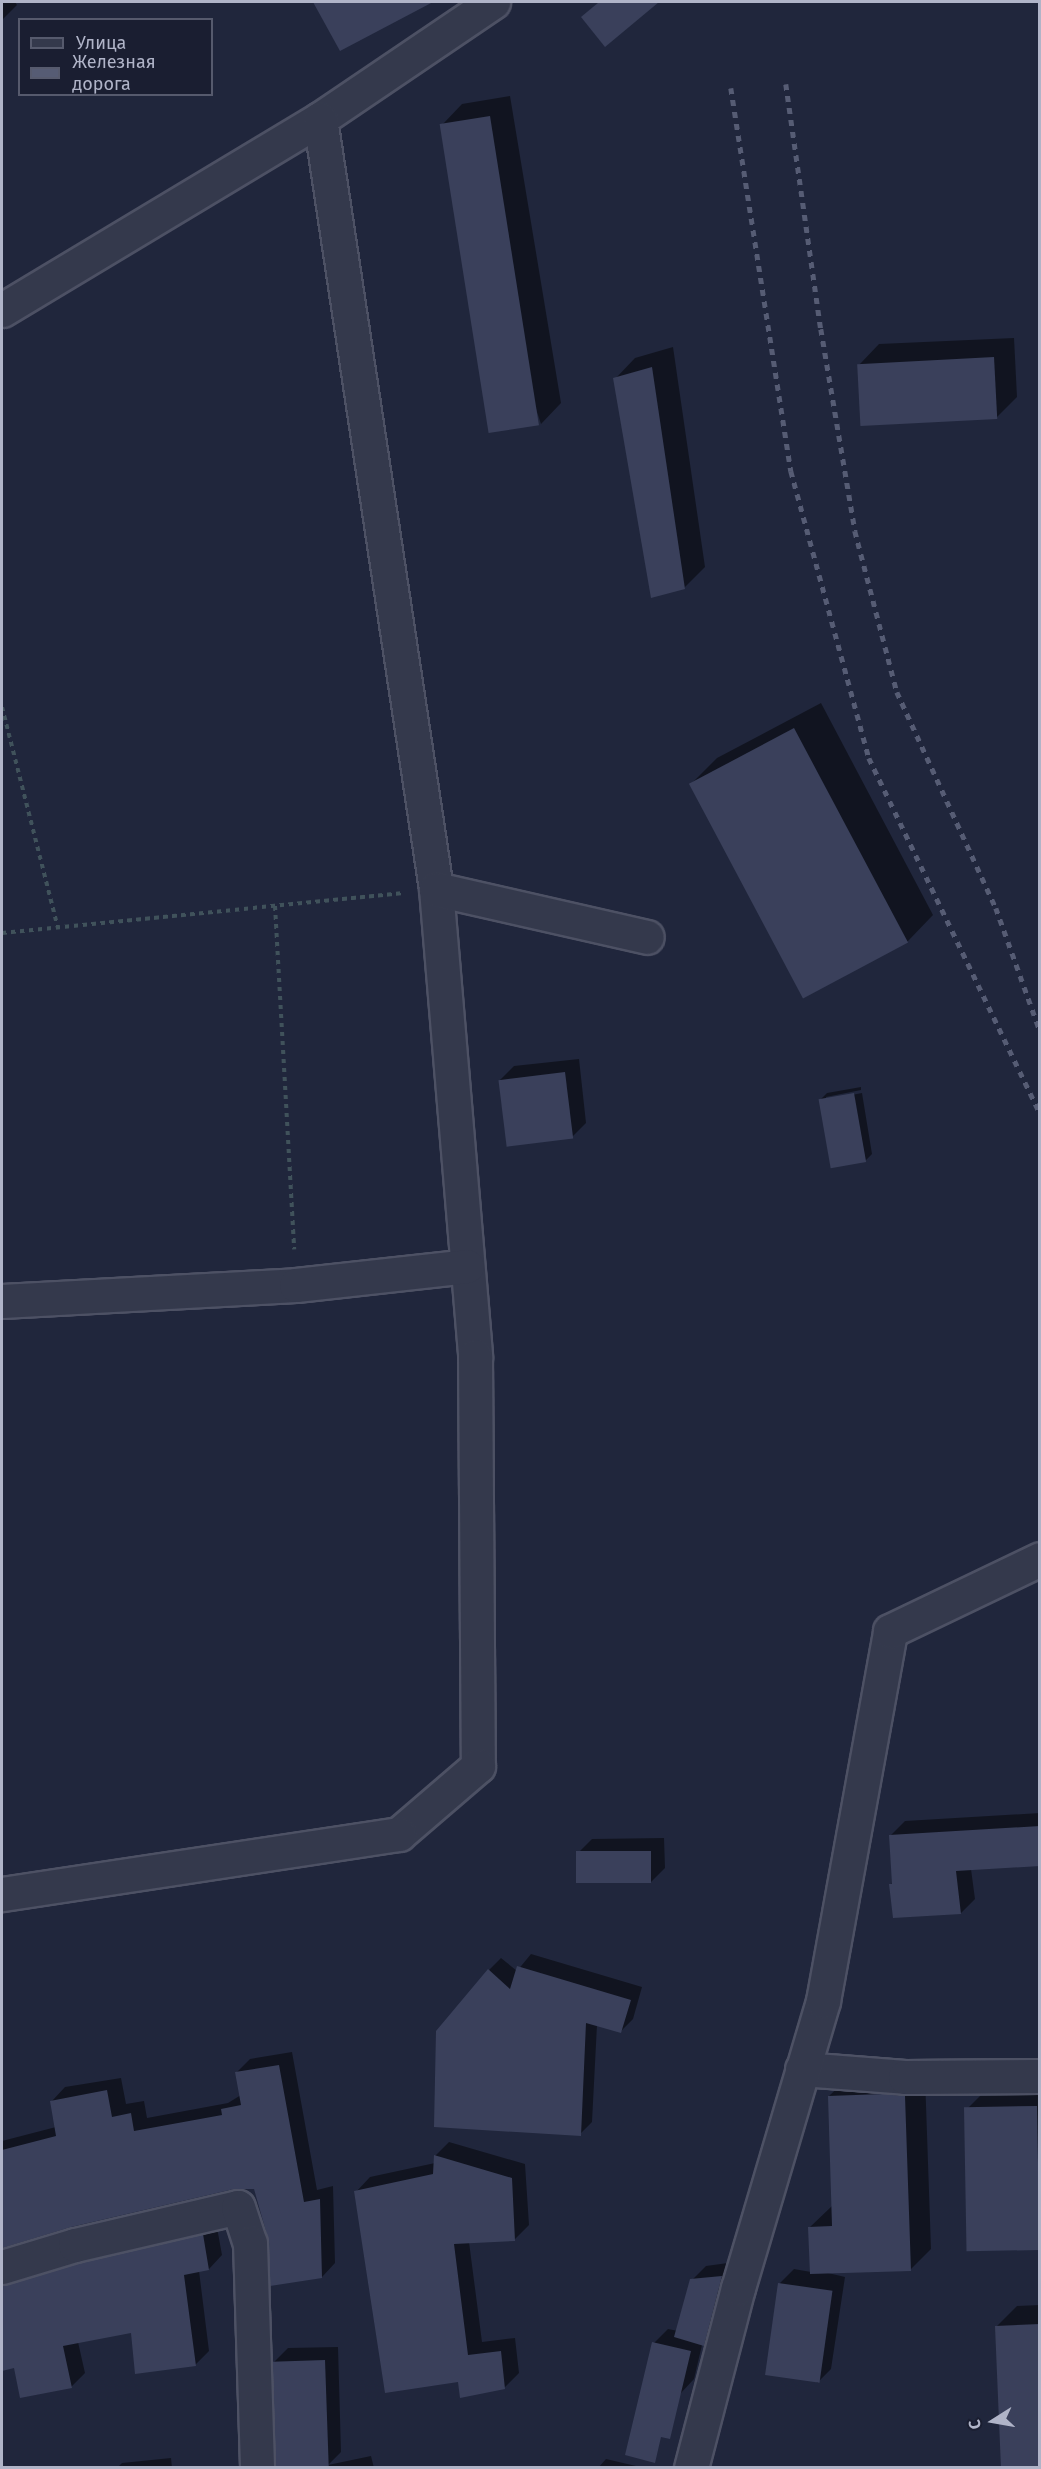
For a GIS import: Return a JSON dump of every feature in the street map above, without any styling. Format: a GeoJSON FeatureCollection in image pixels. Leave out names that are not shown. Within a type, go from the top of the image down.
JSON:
{"type":"FeatureCollection","features":[{"type":"Feature","properties":{"kind":"street"},"geometry":{"type":"LineString","coordinates":[[2,310],[320,119],[493,2]]}},
{"type":"Feature","properties":{"kind":"street"},"geometry":{"type":"LineString","coordinates":[[2,1894],[399,1834],[478,1766],[475,1356],[436,889],[320,119]]}},
{"type":"Feature","properties":{"kind":"street"},"geometry":{"type":"LineString","coordinates":[[436,889],[648,937]]}},
{"type":"Feature","properties":{"kind":"street"},"geometry":{"type":"LineString","coordinates":[[2,1301],[296,1285],[467,1266]]}},
{"type":"Feature","properties":{"kind":"street"},"geometry":{"type":"LineString","coordinates":[[691,2468],[738,2288],[823,2001],[890,1631],[1040,1559]]}},
{"type":"Feature","properties":{"kind":"street"},"geometry":{"type":"LineString","coordinates":[[802,2069],[905,2077],[1039,2076]]}},
{"type":"Feature","properties":{"kind":"street"},"geometry":{"type":"LineString","coordinates":[[2,2267],[75,2245],[238,2207],[250,2242],[257,2468]]}},
{"type":"Feature","properties":{"kind":"path"},"geometry":{"type":"LineString","coordinates":[[2,707],[58,928]]}},
{"type":"Feature","properties":{"kind":"path"},"geometry":{"type":"LineString","coordinates":[[2,933],[436,889]]}},
{"type":"Feature","properties":{"kind":"path"},"geometry":{"type":"LineString","coordinates":[[275,906],[296,1285]]}},
{"type":"Feature","properties":{"kind":"building"},"geometry":{"type":"Polygon","coordinates":[[[313,2],[433,2],[340,51],[313,2]]]}},
{"type":"Feature","properties":{"kind":"building"},"geometry":{"type":"Polygon","coordinates":[[[599,2],[659,2],[605,47],[581,17],[599,2]]]}},
{"type":"Feature","properties":{"kind":"building"},"geometry":{"type":"Polygon","coordinates":[[[490,116],[539,425],[489,433],[440,124],[490,116]]]}},
{"type":"Feature","properties":{"kind":"building"},"geometry":{"type":"Polygon","coordinates":[[[994,357],[997,419],[860,426],[857,364],[994,357]]]}},
{"type":"Feature","properties":{"kind":"building"},"geometry":{"type":"Polygon","coordinates":[[[652,367],[685,589],[651,598],[613,378],[652,367]]]}},
{"type":"Feature","properties":{"kind":"building"},"geometry":{"type":"Polygon","coordinates":[[[794,728],[908,943],[803,998],[689,784],[794,728]]]}},
{"type":"Feature","properties":{"kind":"building"},"geometry":{"type":"Polygon","coordinates":[[[565,1072],[573,1139],[507,1147],[498,1080],[565,1072]]]}},
{"type":"Feature","properties":{"kind":"building"},"geometry":{"type":"Polygon","coordinates":[[[854,1093],[866,1162],[831,1168],[819,1099],[854,1093]]]}},
{"type":"Feature","properties":{"kind":"building"},"geometry":{"type":"Polygon","coordinates":[[[1040,1826],[1040,1866],[956,1871],[961,1914],[893,1918],[889,1884],[892,1884],[889,1835],[1040,1826]]]}},
{"type":"Feature","properties":{"kind":"building"},"geometry":{"type":"Polygon","coordinates":[[[576,1851],[651,1851],[651,1883],[576,1883],[576,1851]]]}},
{"type":"Feature","properties":{"kind":"building"},"geometry":{"type":"Polygon","coordinates":[[[517,1966],[631,2000],[621,2033],[586,2023],[581,2136],[434,2127],[436,2031],[488,1969],[510,1989],[517,1966]]]}},
{"type":"Feature","properties":{"kind":"building"},"geometry":{"type":"Polygon","coordinates":[[[279,2065],[304,2202],[320,2199],[322,2278],[270,2286],[269,2242],[254,2189],[234,2189],[71,2227],[2,2248],[2,2150],[56,2136],[50,2101],[107,2090],[112,2117],[131,2113],[134,2131],[222,2115],[221,2109],[241,2105],[235,2072],[279,2065]]]}},
{"type":"Feature","properties":{"kind":"building"},"geometry":{"type":"Polygon","coordinates":[[[883,2094],[905,2096],[911,2271],[810,2274],[808,2227],[832,2226],[828,2096],[883,2094]]]}},
{"type":"Feature","properties":{"kind":"building"},"geometry":{"type":"Polygon","coordinates":[[[1037,2106],[1040,2250],[967,2251],[964,2107],[1037,2106]]]}},
{"type":"Feature","properties":{"kind":"building"},"geometry":{"type":"Polygon","coordinates":[[[434,2155],[512,2178],[515,2241],[454,2244],[468,2355],[501,2351],[505,2389],[460,2398],[458,2382],[385,2393],[354,2191],[433,2174],[434,2155]]]}},
{"type":"Feature","properties":{"kind":"building"},"geometry":{"type":"Polygon","coordinates":[[[203,2234],[209,2270],[184,2275],[196,2366],[135,2374],[131,2333],[63,2346],[72,2388],[20,2398],[14,2368],[2,2371],[2,2285],[80,2263],[203,2234]]]}},
{"type":"Feature","properties":{"kind":"building"},"geometry":{"type":"Polygon","coordinates":[[[722,2276],[704,2346],[674,2337],[690,2279],[722,2276]]]}},
{"type":"Feature","properties":{"kind":"building"},"geometry":{"type":"Polygon","coordinates":[[[778,2283],[832,2291],[820,2383],[765,2375],[778,2283]]]}},
{"type":"Feature","properties":{"kind":"building"},"geometry":{"type":"Polygon","coordinates":[[[1040,2324],[1040,2468],[1001,2468],[995,2326],[1040,2324]]]}},
{"type":"Feature","properties":{"kind":"building"},"geometry":{"type":"Polygon","coordinates":[[[652,2342],[691,2351],[670,2439],[661,2437],[655,2463],[625,2455],[652,2342]]]}},
{"type":"Feature","properties":{"kind":"building"},"geometry":{"type":"Polygon","coordinates":[[[325,2360],[329,2468],[276,2468],[272,2362],[325,2360]]]}},
{"type":"Feature","properties":{"kind":"railway"},"geometry":{"type":"LineString","coordinates":[[786,84],[821,329],[855,531],[897,692],[996,908],[1040,1031]]}},
{"type":"Feature","properties":{"kind":"railway"},"geometry":{"type":"LineString","coordinates":[[731,88],[791,471],[869,758],[1040,1114]]}}]}
